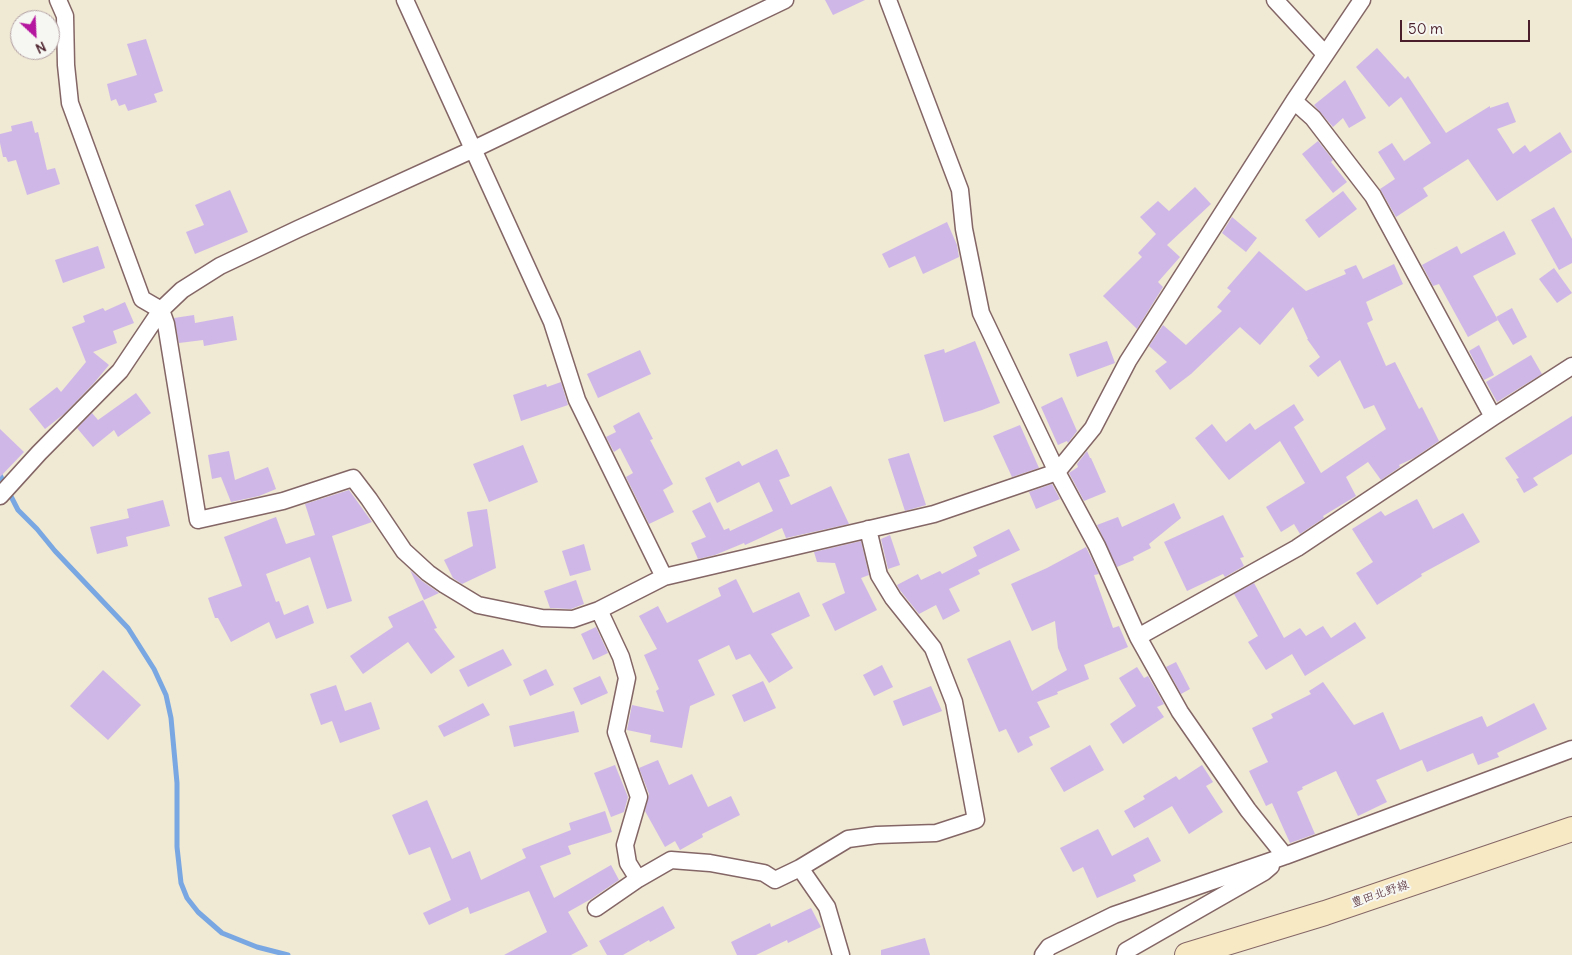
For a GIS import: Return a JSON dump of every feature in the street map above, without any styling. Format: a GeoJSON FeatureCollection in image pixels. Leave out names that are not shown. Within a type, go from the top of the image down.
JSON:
{"type":"FeatureCollection","features":[{"type":"Feature","properties":{"kind":"main road","name":"豊田北野線"},"geometry":{"type":"LineString","coordinates":[[1188,955],[1324,913],[1572,829]]}},
{"type":"Feature","properties":{"kind":"street"},"geometry":{"type":"LineString","coordinates":[[58,0],[65,16],[66,65],[70,103],[142,299],[161,310],[166,324],[198,520],[283,500],[353,478],[404,551],[428,573],[478,604],[542,618],[573,619],[599,610],[664,577],[934,514],[1057,472],[1092,428],[1128,361],[1294,101],[1362,0]]}},
{"type":"Feature","properties":{"kind":"street"},"geometry":{"type":"LineString","coordinates":[[405,0],[552,322],[577,400],[664,577]]}},
{"type":"Feature","properties":{"kind":"street"},"geometry":{"type":"LineString","coordinates":[[0,496],[39,453],[120,372],[161,310],[182,290],[220,266],[298,228],[474,149],[785,0]]}},
{"type":"Feature","properties":{"kind":"street"},"geometry":{"type":"LineString","coordinates":[[888,0],[960,190],[964,230],[981,313],[1057,472],[1097,546],[1138,637],[1180,712],[1248,810],[1284,856]]}},
{"type":"Feature","properties":{"kind":"street"},"geometry":{"type":"LineString","coordinates":[[1275,0],[1325,54]]}},
{"type":"Feature","properties":{"kind":"street"},"geometry":{"type":"LineString","coordinates":[[1294,101],[1319,125],[1373,196],[1493,417]]}},
{"type":"Feature","properties":{"kind":"street"},"geometry":{"type":"LineString","coordinates":[[1138,637],[1297,548],[1572,366]]}},
{"type":"Feature","properties":{"kind":"street"},"geometry":{"type":"LineString","coordinates":[[596,908],[638,879],[671,860],[710,863],[755,871],[764,873],[775,880],[800,868],[848,839],[877,835],[936,833],[976,820],[954,702],[933,648],[893,598],[879,575],[868,529]]}},
{"type":"Feature","properties":{"kind":"street"},"geometry":{"type":"LineString","coordinates":[[599,610],[621,657],[627,678],[616,732],[639,797],[626,845],[628,863],[638,879]]}},
{"type":"Feature","properties":{"kind":"street"},"geometry":{"type":"LineString","coordinates":[[1043,955],[1050,947],[1114,916],[1284,856],[1572,749]]}},
{"type":"Feature","properties":{"kind":"street"},"geometry":{"type":"LineString","coordinates":[[1125,955],[1126,951],[1264,872],[1284,856]]}},
{"type":"Feature","properties":{"kind":"street"},"geometry":{"type":"LineString","coordinates":[[800,868],[827,907],[841,955]]}},
{"type":"Feature","properties":{"kind":"building"},"geometry":{"type":"Polygon","coordinates":[[[825,0],[865,0],[833,15],[825,0]]]}},
{"type":"Feature","properties":{"kind":"building"},"geometry":{"type":"Polygon","coordinates":[[[146,39],[163,91],[154,94],[157,102],[128,111],[125,104],[119,106],[116,99],[111,101],[107,84],[137,75],[127,44],[146,39]]]}},
{"type":"Feature","properties":{"kind":"building"},"geometry":{"type":"Polygon","coordinates":[[[1377,48],[1405,79],[1408,76],[1446,133],[1490,106],[1490,108],[1508,102],[1516,122],[1497,129],[1513,154],[1525,145],[1530,152],[1560,132],[1572,152],[1497,201],[1468,159],[1423,188],[1428,196],[1396,217],[1380,189],[1395,179],[1378,152],[1392,143],[1404,161],[1431,143],[1401,97],[1389,107],[1356,67],[1377,48]]]}},
{"type":"Feature","properties":{"kind":"building"},"geometry":{"type":"Polygon","coordinates":[[[1345,80],[1366,118],[1349,128],[1343,118],[1333,127],[1314,105],[1345,80]]]}},
{"type":"Feature","properties":{"kind":"building"},"geometry":{"type":"Polygon","coordinates":[[[32,121],[35,133],[38,132],[47,170],[55,168],[60,184],[27,195],[16,160],[8,162],[6,157],[3,157],[0,134],[12,131],[11,126],[32,121]]]}},
{"type":"Feature","properties":{"kind":"building"},"geometry":{"type":"Polygon","coordinates":[[[1318,141],[1333,160],[1331,162],[1347,182],[1333,193],[1302,154],[1318,141]]]}},
{"type":"Feature","properties":{"kind":"building"},"geometry":{"type":"Polygon","coordinates":[[[1195,187],[1211,204],[1167,245],[1180,257],[1158,282],[1163,287],[1137,329],[1103,296],[1142,257],[1138,253],[1156,234],[1140,217],[1158,201],[1169,211],[1195,187]]]}},
{"type":"Feature","properties":{"kind":"building"},"geometry":{"type":"Polygon","coordinates":[[[230,190],[248,232],[195,254],[186,232],[204,225],[195,205],[230,190]]]}},
{"type":"Feature","properties":{"kind":"building"},"geometry":{"type":"Polygon","coordinates":[[[1343,191],[1357,209],[1319,238],[1305,220],[1343,191]]]}},
{"type":"Feature","properties":{"kind":"building"},"geometry":{"type":"Polygon","coordinates":[[[1554,207],[1572,239],[1572,263],[1559,270],[1531,220],[1554,207]]]}},
{"type":"Feature","properties":{"kind":"building"},"geometry":{"type":"Polygon","coordinates":[[[1232,217],[1257,238],[1246,252],[1222,233],[1232,217]]]}},
{"type":"Feature","properties":{"kind":"building"},"geometry":{"type":"Polygon","coordinates":[[[947,222],[957,245],[959,257],[923,274],[915,256],[889,268],[882,254],[947,222]]]}},
{"type":"Feature","properties":{"kind":"building"},"geometry":{"type":"Polygon","coordinates":[[[1504,231],[1516,254],[1473,276],[1498,320],[1468,337],[1439,284],[1433,286],[1422,265],[1457,246],[1461,254],[1504,231]]]}},
{"type":"Feature","properties":{"kind":"building"},"geometry":{"type":"Polygon","coordinates":[[[98,246],[105,268],[63,283],[55,260],[98,246]]]}},
{"type":"Feature","properties":{"kind":"building"},"geometry":{"type":"Polygon","coordinates":[[[1259,251],[1306,291],[1346,274],[1344,270],[1356,265],[1363,279],[1394,264],[1403,284],[1366,302],[1373,320],[1367,323],[1386,366],[1395,362],[1419,409],[1422,407],[1439,441],[1414,458],[1399,465],[1400,467],[1381,480],[1368,462],[1346,477],[1356,496],[1323,516],[1324,518],[1300,534],[1294,524],[1281,532],[1266,507],[1305,483],[1280,441],[1229,480],[1195,438],[1212,424],[1226,442],[1250,423],[1255,430],[1294,404],[1304,420],[1294,427],[1321,473],[1386,429],[1374,405],[1364,409],[1340,360],[1318,377],[1309,366],[1320,357],[1307,339],[1293,307],[1260,345],[1240,327],[1191,374],[1170,390],[1155,371],[1167,362],[1149,346],[1163,325],[1186,345],[1222,311],[1217,307],[1231,291],[1227,288],[1259,251]]]}},
{"type":"Feature","properties":{"kind":"building"},"geometry":{"type":"Polygon","coordinates":[[[1554,268],[1572,293],[1557,303],[1539,279],[1554,268]]]}},
{"type":"Feature","properties":{"kind":"building"},"geometry":{"type":"Polygon","coordinates":[[[125,302],[134,323],[113,331],[117,343],[93,352],[109,365],[64,414],[45,429],[29,409],[57,387],[61,392],[86,362],[72,327],[85,322],[83,316],[103,308],[105,311],[125,302]]]}},
{"type":"Feature","properties":{"kind":"building"},"geometry":{"type":"Polygon","coordinates":[[[1512,308],[1527,337],[1513,345],[1496,317],[1512,308]]]}},
{"type":"Feature","properties":{"kind":"building"},"geometry":{"type":"Polygon","coordinates":[[[194,315],[195,323],[233,316],[237,340],[204,346],[203,340],[179,343],[174,318],[194,315]]]}},
{"type":"Feature","properties":{"kind":"building"},"geometry":{"type":"Polygon","coordinates":[[[975,341],[1000,403],[944,422],[924,355],[944,349],[945,353],[975,341]]]}},
{"type":"Feature","properties":{"kind":"building"},"geometry":{"type":"Polygon","coordinates":[[[1107,341],[1115,363],[1077,377],[1069,354],[1107,341]]]}},
{"type":"Feature","properties":{"kind":"building"},"geometry":{"type":"Polygon","coordinates":[[[1479,345],[1494,375],[1484,380],[1469,351],[1479,345]]]}},
{"type":"Feature","properties":{"kind":"building"},"geometry":{"type":"Polygon","coordinates":[[[640,350],[651,374],[598,398],[587,374],[640,350]]]}},
{"type":"Feature","properties":{"kind":"building"},"geometry":{"type":"Polygon","coordinates":[[[1531,355],[1542,374],[1497,402],[1486,382],[1531,355]]]}},
{"type":"Feature","properties":{"kind":"building"},"geometry":{"type":"Polygon","coordinates":[[[561,382],[568,405],[521,421],[513,395],[546,384],[547,387],[561,382]]]}},
{"type":"Feature","properties":{"kind":"building"},"geometry":{"type":"Polygon","coordinates":[[[136,393],[151,413],[118,437],[114,430],[93,447],[77,428],[92,413],[98,420],[136,393]]]}},
{"type":"Feature","properties":{"kind":"building"},"geometry":{"type":"Polygon","coordinates":[[[1062,397],[1077,431],[1068,443],[1067,441],[1058,445],[1041,407],[1062,397]]]}},
{"type":"Feature","properties":{"kind":"building"},"geometry":{"type":"Polygon","coordinates":[[[639,412],[653,439],[650,440],[673,484],[663,490],[674,512],[649,524],[626,477],[633,473],[620,448],[614,452],[606,437],[616,432],[613,426],[639,412]]]}},
{"type":"Feature","properties":{"kind":"building"},"geometry":{"type":"Polygon","coordinates":[[[1572,416],[1572,454],[1533,478],[1538,485],[1524,493],[1516,479],[1519,478],[1505,458],[1572,416]]]}},
{"type":"Feature","properties":{"kind":"building"},"geometry":{"type":"Polygon","coordinates":[[[1020,425],[1039,468],[1012,477],[993,436],[1020,425]]]}},
{"type":"Feature","properties":{"kind":"building"},"geometry":{"type":"Polygon","coordinates":[[[0,429],[24,452],[0,477],[0,429]]]}},
{"type":"Feature","properties":{"kind":"building"},"geometry":{"type":"Polygon","coordinates":[[[523,445],[538,482],[489,502],[473,464],[523,445]]]}},
{"type":"Feature","properties":{"kind":"building"},"geometry":{"type":"Polygon","coordinates":[[[777,449],[790,476],[779,480],[791,505],[831,486],[849,524],[786,538],[782,528],[745,545],[744,543],[715,555],[698,559],[691,543],[706,537],[692,511],[710,502],[724,530],[729,528],[730,531],[773,511],[759,482],[717,503],[705,478],[739,461],[742,466],[777,449]]]}},
{"type":"Feature","properties":{"kind":"building"},"geometry":{"type":"Polygon","coordinates":[[[229,451],[235,480],[268,467],[276,489],[259,496],[231,502],[221,477],[212,479],[208,455],[229,451]]]}},
{"type":"Feature","properties":{"kind":"building"},"geometry":{"type":"Polygon","coordinates":[[[1087,451],[1106,492],[1084,501],[1069,473],[1078,467],[1077,464],[1087,451]]]}},
{"type":"Feature","properties":{"kind":"building"},"geometry":{"type":"Polygon","coordinates":[[[909,453],[926,505],[905,511],[888,459],[909,453]]]}},
{"type":"Feature","properties":{"kind":"building"},"geometry":{"type":"Polygon","coordinates":[[[1052,484],[1060,499],[1036,509],[1029,492],[1052,484]]]}},
{"type":"Feature","properties":{"kind":"building"},"geometry":{"type":"Polygon","coordinates":[[[349,490],[372,522],[332,536],[352,601],[327,609],[310,557],[266,574],[276,602],[279,601],[284,615],[308,605],[314,623],[276,639],[269,622],[231,642],[218,618],[215,618],[208,598],[242,586],[224,537],[276,517],[286,544],[315,535],[305,504],[349,490]]]}},
{"type":"Feature","properties":{"kind":"building"},"geometry":{"type":"Polygon","coordinates":[[[1417,499],[1433,529],[1463,513],[1480,542],[1421,574],[1422,576],[1377,605],[1356,573],[1373,562],[1352,529],[1381,511],[1385,516],[1417,499]]]}},
{"type":"Feature","properties":{"kind":"building"},"geometry":{"type":"Polygon","coordinates":[[[163,500],[170,526],[126,537],[128,546],[97,554],[90,527],[129,518],[127,509],[163,500]]]}},
{"type":"Feature","properties":{"kind":"building"},"geometry":{"type":"Polygon","coordinates":[[[1174,503],[1181,518],[1149,544],[1151,548],[1133,557],[1134,560],[1117,567],[1097,525],[1118,517],[1122,527],[1174,503]]]}},
{"type":"Feature","properties":{"kind":"building"},"geometry":{"type":"Polygon","coordinates":[[[487,509],[496,568],[462,584],[453,578],[444,560],[473,546],[467,512],[487,509]]]}},
{"type":"Feature","properties":{"kind":"building"},"geometry":{"type":"Polygon","coordinates":[[[1223,515],[1244,557],[1240,558],[1244,566],[1225,577],[1223,574],[1187,591],[1164,542],[1223,515]]]}},
{"type":"Feature","properties":{"kind":"building"},"geometry":{"type":"Polygon","coordinates":[[[1009,529],[1020,550],[978,570],[980,574],[949,589],[960,611],[943,620],[936,605],[919,614],[899,589],[897,585],[918,574],[921,580],[940,571],[942,574],[977,556],[973,547],[1009,529]]]}},
{"type":"Feature","properties":{"kind":"building"},"geometry":{"type":"Polygon","coordinates":[[[890,535],[900,565],[888,569],[881,539],[890,535]]]}},
{"type":"Feature","properties":{"kind":"building"},"geometry":{"type":"Polygon","coordinates":[[[861,541],[869,575],[861,578],[877,610],[835,631],[822,604],[845,593],[835,563],[817,562],[814,552],[861,541]]]}},
{"type":"Feature","properties":{"kind":"building"},"geometry":{"type":"Polygon","coordinates":[[[584,544],[591,570],[570,576],[562,551],[584,544]]]}},
{"type":"Feature","properties":{"kind":"building"},"geometry":{"type":"Polygon","coordinates":[[[1086,547],[1099,574],[1094,575],[1113,628],[1119,626],[1128,647],[1084,665],[1089,679],[1037,702],[1050,727],[1029,737],[1033,745],[1018,753],[1006,729],[999,732],[967,659],[1010,640],[1032,691],[1067,670],[1058,648],[1055,621],[1032,631],[1011,584],[1047,568],[1086,547]]]}},
{"type":"Feature","properties":{"kind":"building"},"geometry":{"type":"Polygon","coordinates":[[[410,570],[422,581],[439,593],[424,600],[410,570]]]}},
{"type":"Feature","properties":{"kind":"building"},"geometry":{"type":"Polygon","coordinates":[[[736,579],[753,613],[799,592],[810,616],[771,634],[793,668],[769,683],[750,654],[736,660],[729,645],[698,660],[715,695],[690,706],[682,748],[650,742],[651,735],[627,730],[632,705],[664,712],[656,691],[659,689],[644,655],[657,649],[639,616],[658,606],[667,623],[721,596],[718,588],[736,579]]]}},
{"type":"Feature","properties":{"kind":"building"},"geometry":{"type":"Polygon","coordinates":[[[576,580],[584,604],[571,609],[550,608],[544,591],[576,580]]]}},
{"type":"Feature","properties":{"kind":"building"},"geometry":{"type":"Polygon","coordinates":[[[1254,583],[1284,638],[1300,628],[1306,636],[1323,626],[1331,638],[1355,622],[1366,638],[1305,676],[1292,654],[1266,670],[1248,642],[1258,636],[1234,594],[1254,583]]]}},
{"type":"Feature","properties":{"kind":"building"},"geometry":{"type":"Polygon","coordinates":[[[423,600],[437,628],[434,629],[455,657],[431,674],[408,642],[363,674],[350,656],[393,627],[388,617],[423,600]]]}},
{"type":"Feature","properties":{"kind":"building"},"geometry":{"type":"Polygon","coordinates":[[[596,627],[608,653],[593,660],[581,634],[596,627]]]}},
{"type":"Feature","properties":{"kind":"building"},"geometry":{"type":"Polygon","coordinates":[[[503,649],[512,665],[468,687],[459,670],[503,649]]]}},
{"type":"Feature","properties":{"kind":"building"},"geometry":{"type":"Polygon","coordinates":[[[1176,662],[1190,689],[1181,694],[1166,667],[1176,662]]]}},
{"type":"Feature","properties":{"kind":"building"},"geometry":{"type":"Polygon","coordinates":[[[882,665],[893,687],[874,696],[863,675],[882,665]]]}},
{"type":"Feature","properties":{"kind":"building"},"geometry":{"type":"Polygon","coordinates":[[[1137,667],[1144,678],[1148,676],[1164,704],[1157,707],[1164,717],[1123,744],[1110,724],[1136,706],[1119,678],[1137,667]]]}},
{"type":"Feature","properties":{"kind":"building"},"geometry":{"type":"Polygon","coordinates":[[[546,669],[554,685],[530,696],[523,680],[546,669]]]}},
{"type":"Feature","properties":{"kind":"building"},"geometry":{"type":"Polygon","coordinates":[[[103,670],[141,705],[108,740],[70,706],[103,670]]]}},
{"type":"Feature","properties":{"kind":"building"},"geometry":{"type":"Polygon","coordinates":[[[600,676],[608,693],[581,705],[573,688],[600,676]]]}},
{"type":"Feature","properties":{"kind":"building"},"geometry":{"type":"Polygon","coordinates":[[[763,681],[776,708],[744,722],[732,695],[763,681]]]}},
{"type":"Feature","properties":{"kind":"building"},"geometry":{"type":"Polygon","coordinates":[[[1323,682],[1354,725],[1383,712],[1400,750],[1482,716],[1487,727],[1534,703],[1547,729],[1497,753],[1499,757],[1478,765],[1473,753],[1427,772],[1422,760],[1376,780],[1387,802],[1358,816],[1336,771],[1302,787],[1303,789],[1297,792],[1315,834],[1290,843],[1272,803],[1266,806],[1249,771],[1268,762],[1252,728],[1273,718],[1271,714],[1311,694],[1309,691],[1323,682]]]}},
{"type":"Feature","properties":{"kind":"building"},"geometry":{"type":"Polygon","coordinates":[[[336,685],[345,711],[371,702],[380,729],[340,743],[332,721],[321,725],[310,694],[336,685]]]}},
{"type":"Feature","properties":{"kind":"building"},"geometry":{"type":"Polygon","coordinates":[[[931,686],[942,711],[903,726],[893,701],[931,686]]]}},
{"type":"Feature","properties":{"kind":"building"},"geometry":{"type":"Polygon","coordinates":[[[483,703],[490,715],[444,737],[438,726],[483,703]]]}},
{"type":"Feature","properties":{"kind":"building"},"geometry":{"type":"Polygon","coordinates":[[[574,711],[579,732],[514,747],[509,726],[574,711]]]}},
{"type":"Feature","properties":{"kind":"building"},"geometry":{"type":"Polygon","coordinates":[[[1090,745],[1104,770],[1064,792],[1050,768],[1090,745]]]}},
{"type":"Feature","properties":{"kind":"building"},"geometry":{"type":"Polygon","coordinates":[[[658,760],[669,785],[692,774],[708,807],[731,796],[740,815],[702,834],[703,837],[680,850],[675,841],[665,847],[645,811],[649,794],[639,768],[658,760]]]}},
{"type":"Feature","properties":{"kind":"building"},"geometry":{"type":"Polygon","coordinates":[[[615,765],[628,797],[624,812],[611,817],[594,773],[615,765]]]}},
{"type":"Feature","properties":{"kind":"building"},"geometry":{"type":"Polygon","coordinates":[[[1202,765],[1213,782],[1206,786],[1223,812],[1189,834],[1172,806],[1134,828],[1124,811],[1145,799],[1143,796],[1176,776],[1179,780],[1202,765]]]}},
{"type":"Feature","properties":{"kind":"building"},"geometry":{"type":"Polygon","coordinates":[[[427,800],[452,859],[470,851],[481,880],[526,858],[522,849],[571,830],[569,823],[605,811],[612,832],[568,846],[571,854],[540,866],[554,898],[611,865],[619,880],[568,912],[588,946],[571,955],[504,955],[547,932],[529,891],[470,914],[468,907],[429,925],[423,913],[451,900],[430,847],[409,855],[392,815],[427,800]]]}},
{"type":"Feature","properties":{"kind":"building"},"geometry":{"type":"Polygon","coordinates":[[[1098,829],[1112,856],[1148,837],[1161,861],[1133,875],[1136,881],[1097,898],[1083,867],[1073,872],[1060,848],[1098,829]]]}},
{"type":"Feature","properties":{"kind":"building"},"geometry":{"type":"Polygon","coordinates":[[[663,906],[675,928],[623,955],[607,955],[599,941],[663,906]]]}},
{"type":"Feature","properties":{"kind":"building"},"geometry":{"type":"Polygon","coordinates":[[[811,908],[821,927],[788,943],[787,940],[756,955],[737,955],[731,942],[770,923],[771,927],[811,908]]]}},
{"type":"Feature","properties":{"kind":"building"},"geometry":{"type":"Polygon","coordinates":[[[925,938],[930,955],[881,955],[881,950],[925,938]]]}},
{"type":"Feature","properties":{"kind":"waterway"},"geometry":{"type":"LineString","coordinates":[[0,475],[18,510],[128,628],[154,669],[166,695],[171,718],[177,783],[177,847],[181,883],[187,898],[198,912],[222,933],[257,947],[288,955]]}}]}
